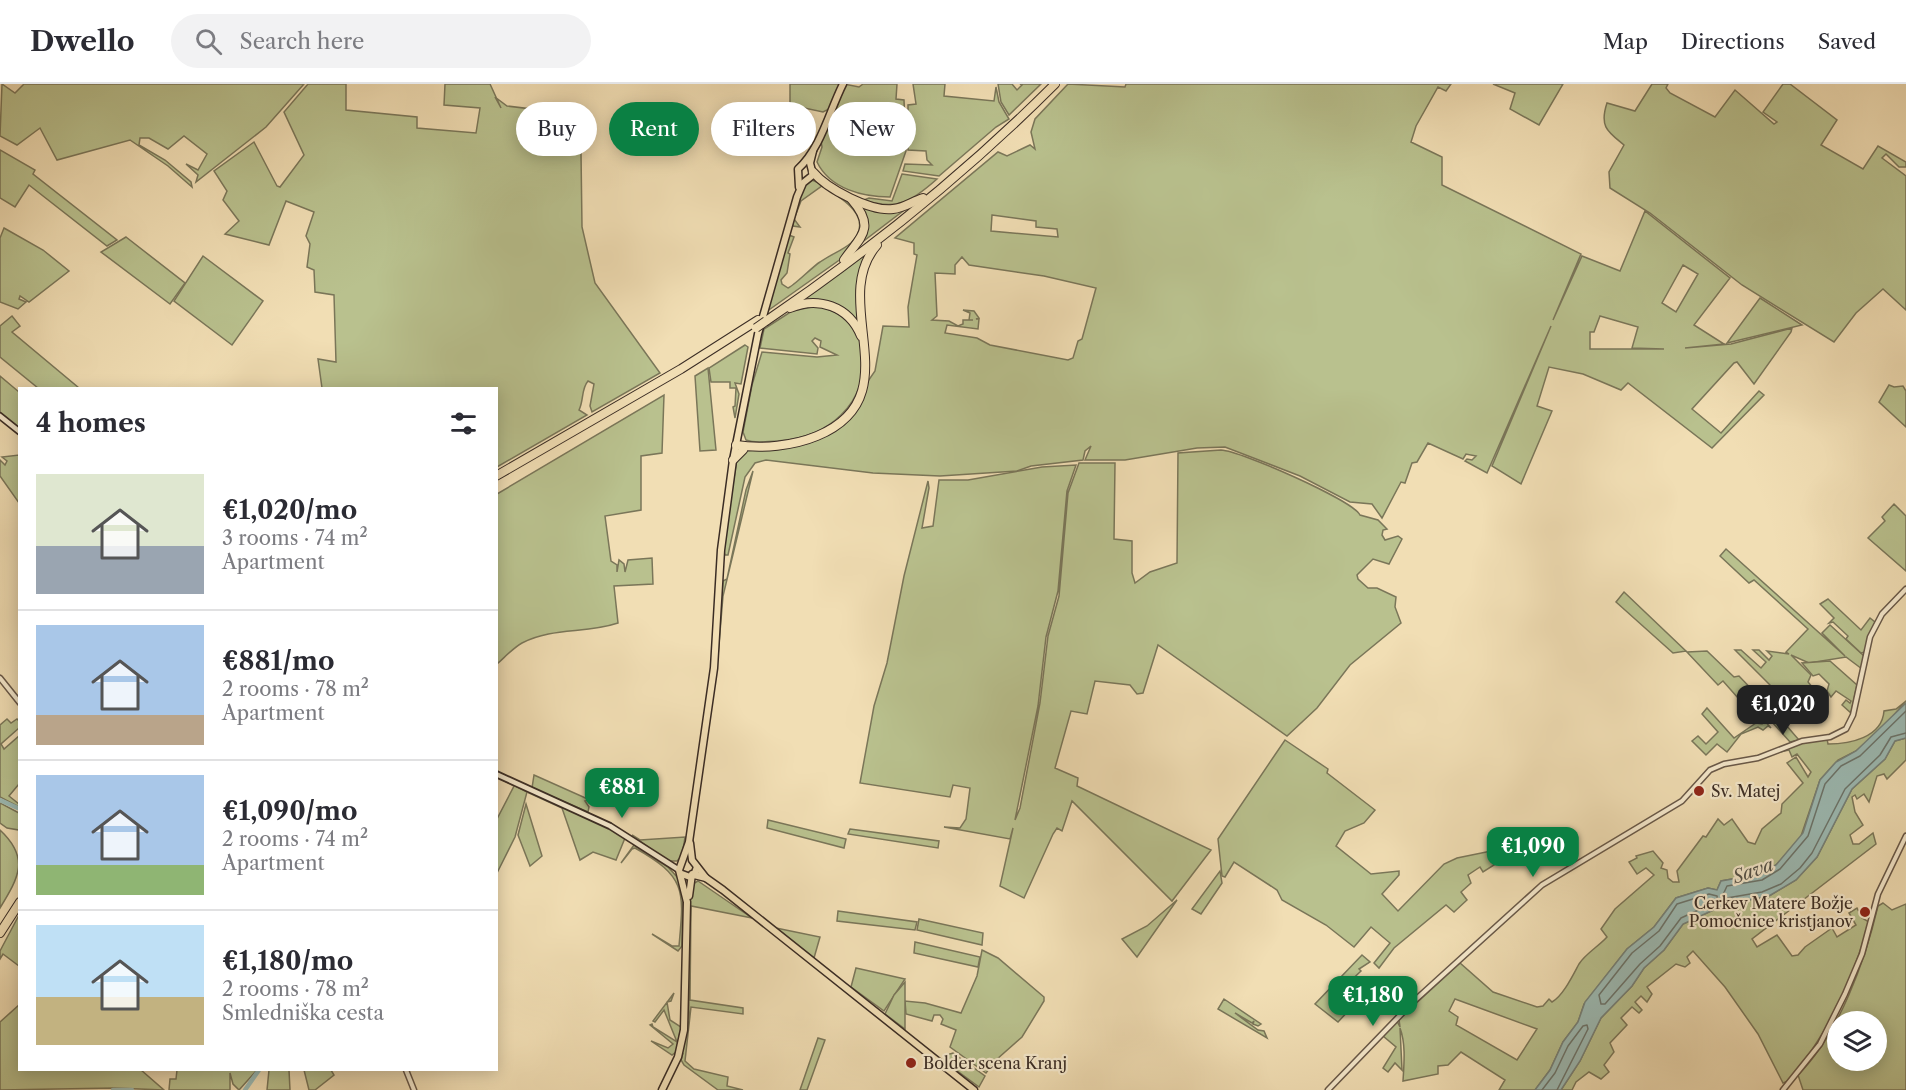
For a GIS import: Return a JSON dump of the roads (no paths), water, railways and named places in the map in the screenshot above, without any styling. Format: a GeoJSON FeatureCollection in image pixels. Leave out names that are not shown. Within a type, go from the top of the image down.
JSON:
{"type":"FeatureCollection","features":[{"type":"Feature","properties":{"kind":"highway"},"geometry":{"type":"LineString","coordinates":[[498,481],[762,321],[923,198],[1049,84]]}},
{"type":"Feature","properties":{"kind":"highway"},"geometry":{"type":"LineString","coordinates":[[498,475],[781,311],[887,232],[990,146],[1055,84]]}},
{"type":"Feature","properties":{"kind":"highway"},"geometry":{"type":"LineString","coordinates":[[810,175],[849,197],[869,206],[886,210],[900,208],[923,198]]}},
{"type":"Feature","properties":{"kind":"highway"},"geometry":{"type":"LineString","coordinates":[[844,260],[856,247],[863,232],[861,213],[849,197]]}},
{"type":"Feature","properties":{"kind":"highway"},"geometry":{"type":"LineString","coordinates":[[733,460],[738,447],[756,447],[806,440],[829,430],[843,419],[855,403],[864,383],[866,348],[859,299],[860,280],[866,261],[887,232]]}},
{"type":"Feature","properties":{"kind":"highway"},"geometry":{"type":"LineString","coordinates":[[781,311],[812,303],[836,307],[855,323],[866,348]]}},
{"type":"Feature","properties":{"kind":"highway"},"geometry":{"type":"LineString","coordinates":[[0,924],[18,896]]}},
{"type":"Feature","properties":{"kind":"highway"},"geometry":{"type":"LineString","coordinates":[[0,933],[18,905]]}},
{"type":"Feature","properties":{"kind":"main road"},"geometry":{"type":"LineString","coordinates":[[816,145],[843,84]]}},
{"type":"Feature","properties":{"kind":"main road"},"geometry":{"type":"LineString","coordinates":[[738,447],[758,334],[797,197],[798,169],[810,156]]}},
{"type":"Feature","properties":{"kind":"main road"},"geometry":{"type":"LineString","coordinates":[[797,197],[810,175],[812,156]]}},
{"type":"Feature","properties":{"kind":"main road"},"geometry":{"type":"LineString","coordinates":[[804,165],[810,175]]}},
{"type":"Feature","properties":{"kind":"main road"},"geometry":{"type":"LineString","coordinates":[[798,178],[810,175]]}},
{"type":"Feature","properties":{"kind":"main road"},"geometry":{"type":"LineString","coordinates":[[0,416],[18,430]]}},
{"type":"Feature","properties":{"kind":"main road"},"geometry":{"type":"LineString","coordinates":[[662,1090],[678,1057],[684,1030],[689,847],[714,668],[721,550],[733,460]]}},
{"type":"Feature","properties":{"kind":"main road"},"geometry":{"type":"LineString","coordinates":[[498,775],[610,826],[668,864],[705,876],[974,1090]]}},
{"type":"Feature","properties":{"kind":"main road"},"geometry":{"type":"LineString","coordinates":[[687,898],[684,880],[688,871],[689,847]]}},
{"type":"Feature","properties":{"kind":"street"},"geometry":{"type":"LineString","coordinates":[[1328,1090],[1436,981],[1501,926],[1542,885],[1682,801],[1710,770],[1724,764],[1758,758],[1802,741],[1836,735],[1846,729],[1853,715],[1867,648],[1874,627],[1885,610],[1906,589]]}},
{"type":"Feature","properties":{"kind":"street"},"geometry":{"type":"LineString","coordinates":[[0,678],[18,700]]}},
{"type":"Feature","properties":{"kind":"street"},"geometry":{"type":"LineString","coordinates":[[1784,1089],[1820,1044],[1854,977],[1878,894],[1906,836]]}},
{"type":"Feature","properties":{"kind":"street"},"geometry":{"type":"LineString","coordinates":[[406,1071],[414,1090]]}},
{"type":"Feature","properties":{"kind":"water"},"geometry":{"type":"Polygon","coordinates":[[[1906,703],[1906,738],[1895,741],[1885,759],[1852,789],[1817,857],[1796,880],[1769,896],[1724,905],[1683,924],[1664,950],[1644,968],[1632,986],[1601,1018],[1580,1061],[1561,1090],[1535,1090],[1550,1070],[1563,1042],[1578,1022],[1585,1002],[1627,949],[1654,927],[1676,898],[1708,888],[1717,890],[1721,881],[1761,874],[1776,865],[1803,833],[1820,780],[1836,762],[1856,751],[1906,703]]]}},
{"type":"Feature","properties":{"kind":"waterway"},"geometry":{"type":"LineString","coordinates":[[0,800],[18,808]]}},
{"type":"Feature","properties":{"kind":"waterway"},"geometry":{"type":"LineString","coordinates":[[245,1090],[258,1071]]}},
{"type":"Feature","properties":{"kind":"waterway"},"geometry":{"type":"LineString","coordinates":[[113,1090],[132,1090]]}},
{"type":"Feature","properties":{"kind":"place","name":"Sv. Matej"},"geometry":{"type":"Point","coordinates":[1699,791]}},
{"type":"Feature","properties":{"kind":"place","name":"Cerkev Matere Božje Pomočnice kristjanov"},"geometry":{"type":"Point","coordinates":[1865,912]}},
{"type":"Feature","properties":{"kind":"place","name":"Bolder scena Kranj"},"geometry":{"type":"Point","coordinates":[911,1063]}},
{"type":"Feature","properties":{"kind":"water label","name":"Sava"},"geometry":{"type":"Point","coordinates":[1753,871]}}]}
